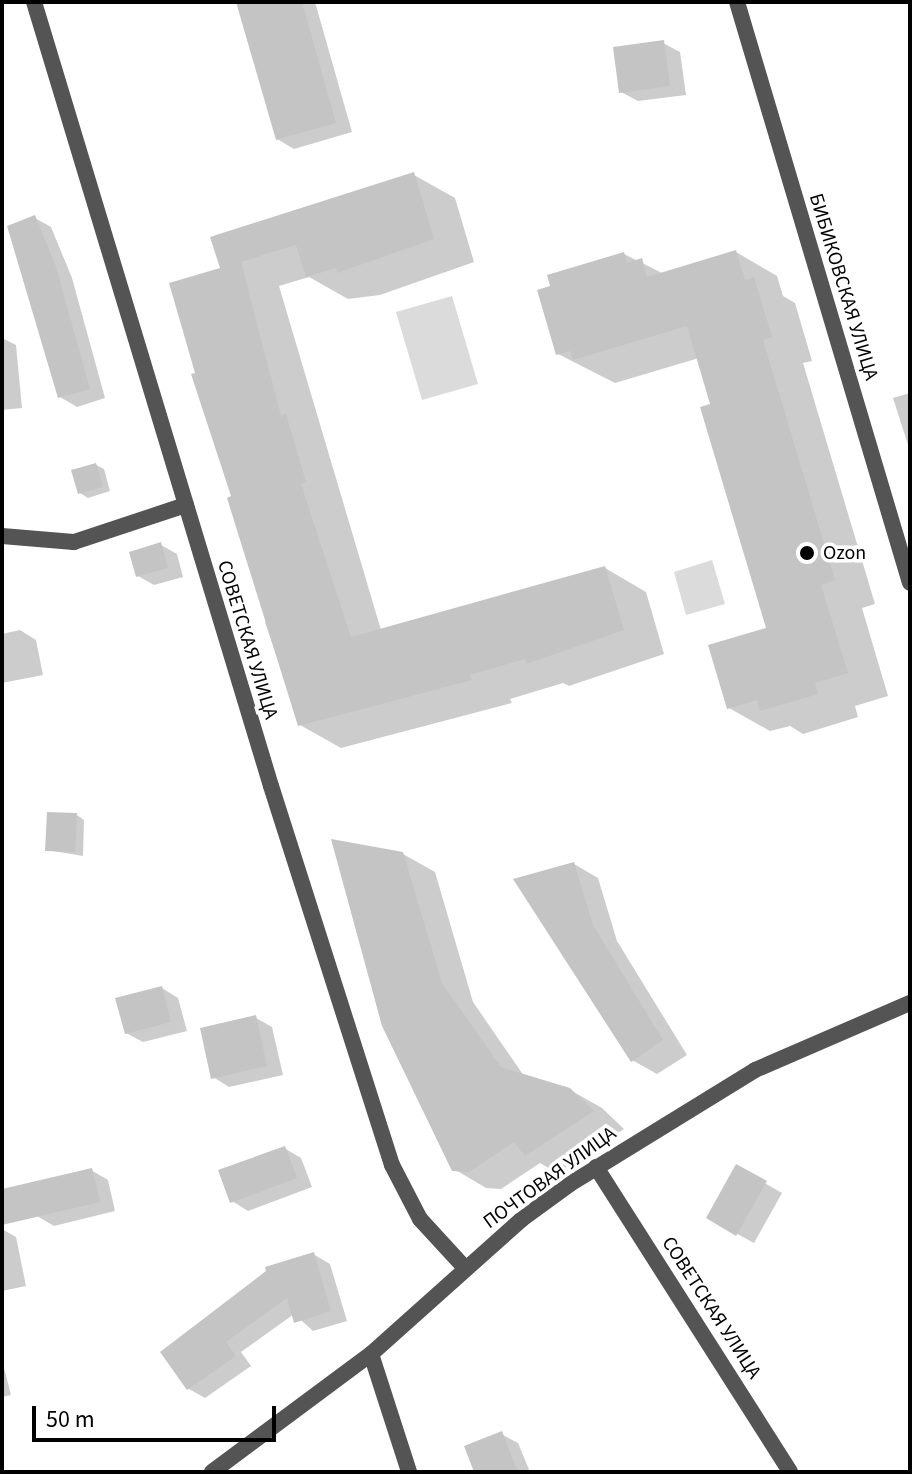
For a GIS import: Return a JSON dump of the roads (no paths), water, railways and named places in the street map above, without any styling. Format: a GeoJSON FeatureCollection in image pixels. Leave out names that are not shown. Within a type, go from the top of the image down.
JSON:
{"type":"FeatureCollection","features":[{"type":"Feature","properties":{"kind":"street","name":"СОВЕТСКАЯ УЛИЦА"},"geometry":{"type":"LineString","coordinates":[[34,2],[186,505],[392,1165],[420,1219],[465,1268]]}},
{"type":"Feature","properties":{"kind":"street","name":"БИБИКОВСКАЯ УЛИЦА"},"geometry":{"type":"LineString","coordinates":[[737,2],[910,583]]}},
{"type":"Feature","properties":{"kind":"street"},"geometry":{"type":"LineString","coordinates":[[2,536],[74,542],[186,505]]}},
{"type":"Feature","properties":{"kind":"street","name":"ПОЧТОВАЯ УЛИЦА"},"geometry":{"type":"LineString","coordinates":[[212,1472],[371,1354],[522,1219],[596,1167],[755,1070],[910,1003]]}},
{"type":"Feature","properties":{"kind":"street","name":"СОВЕТСКАЯ УЛИЦА"},"geometry":{"type":"LineString","coordinates":[[596,1167],[790,1472]]}},
{"type":"Feature","properties":{"kind":"street"},"geometry":{"type":"LineString","coordinates":[[371,1354],[409,1472]]}},
{"type":"Feature","properties":{"kind":"place","name":"Ozon"},"geometry":{"type":"Point","coordinates":[807,553]}}]}
